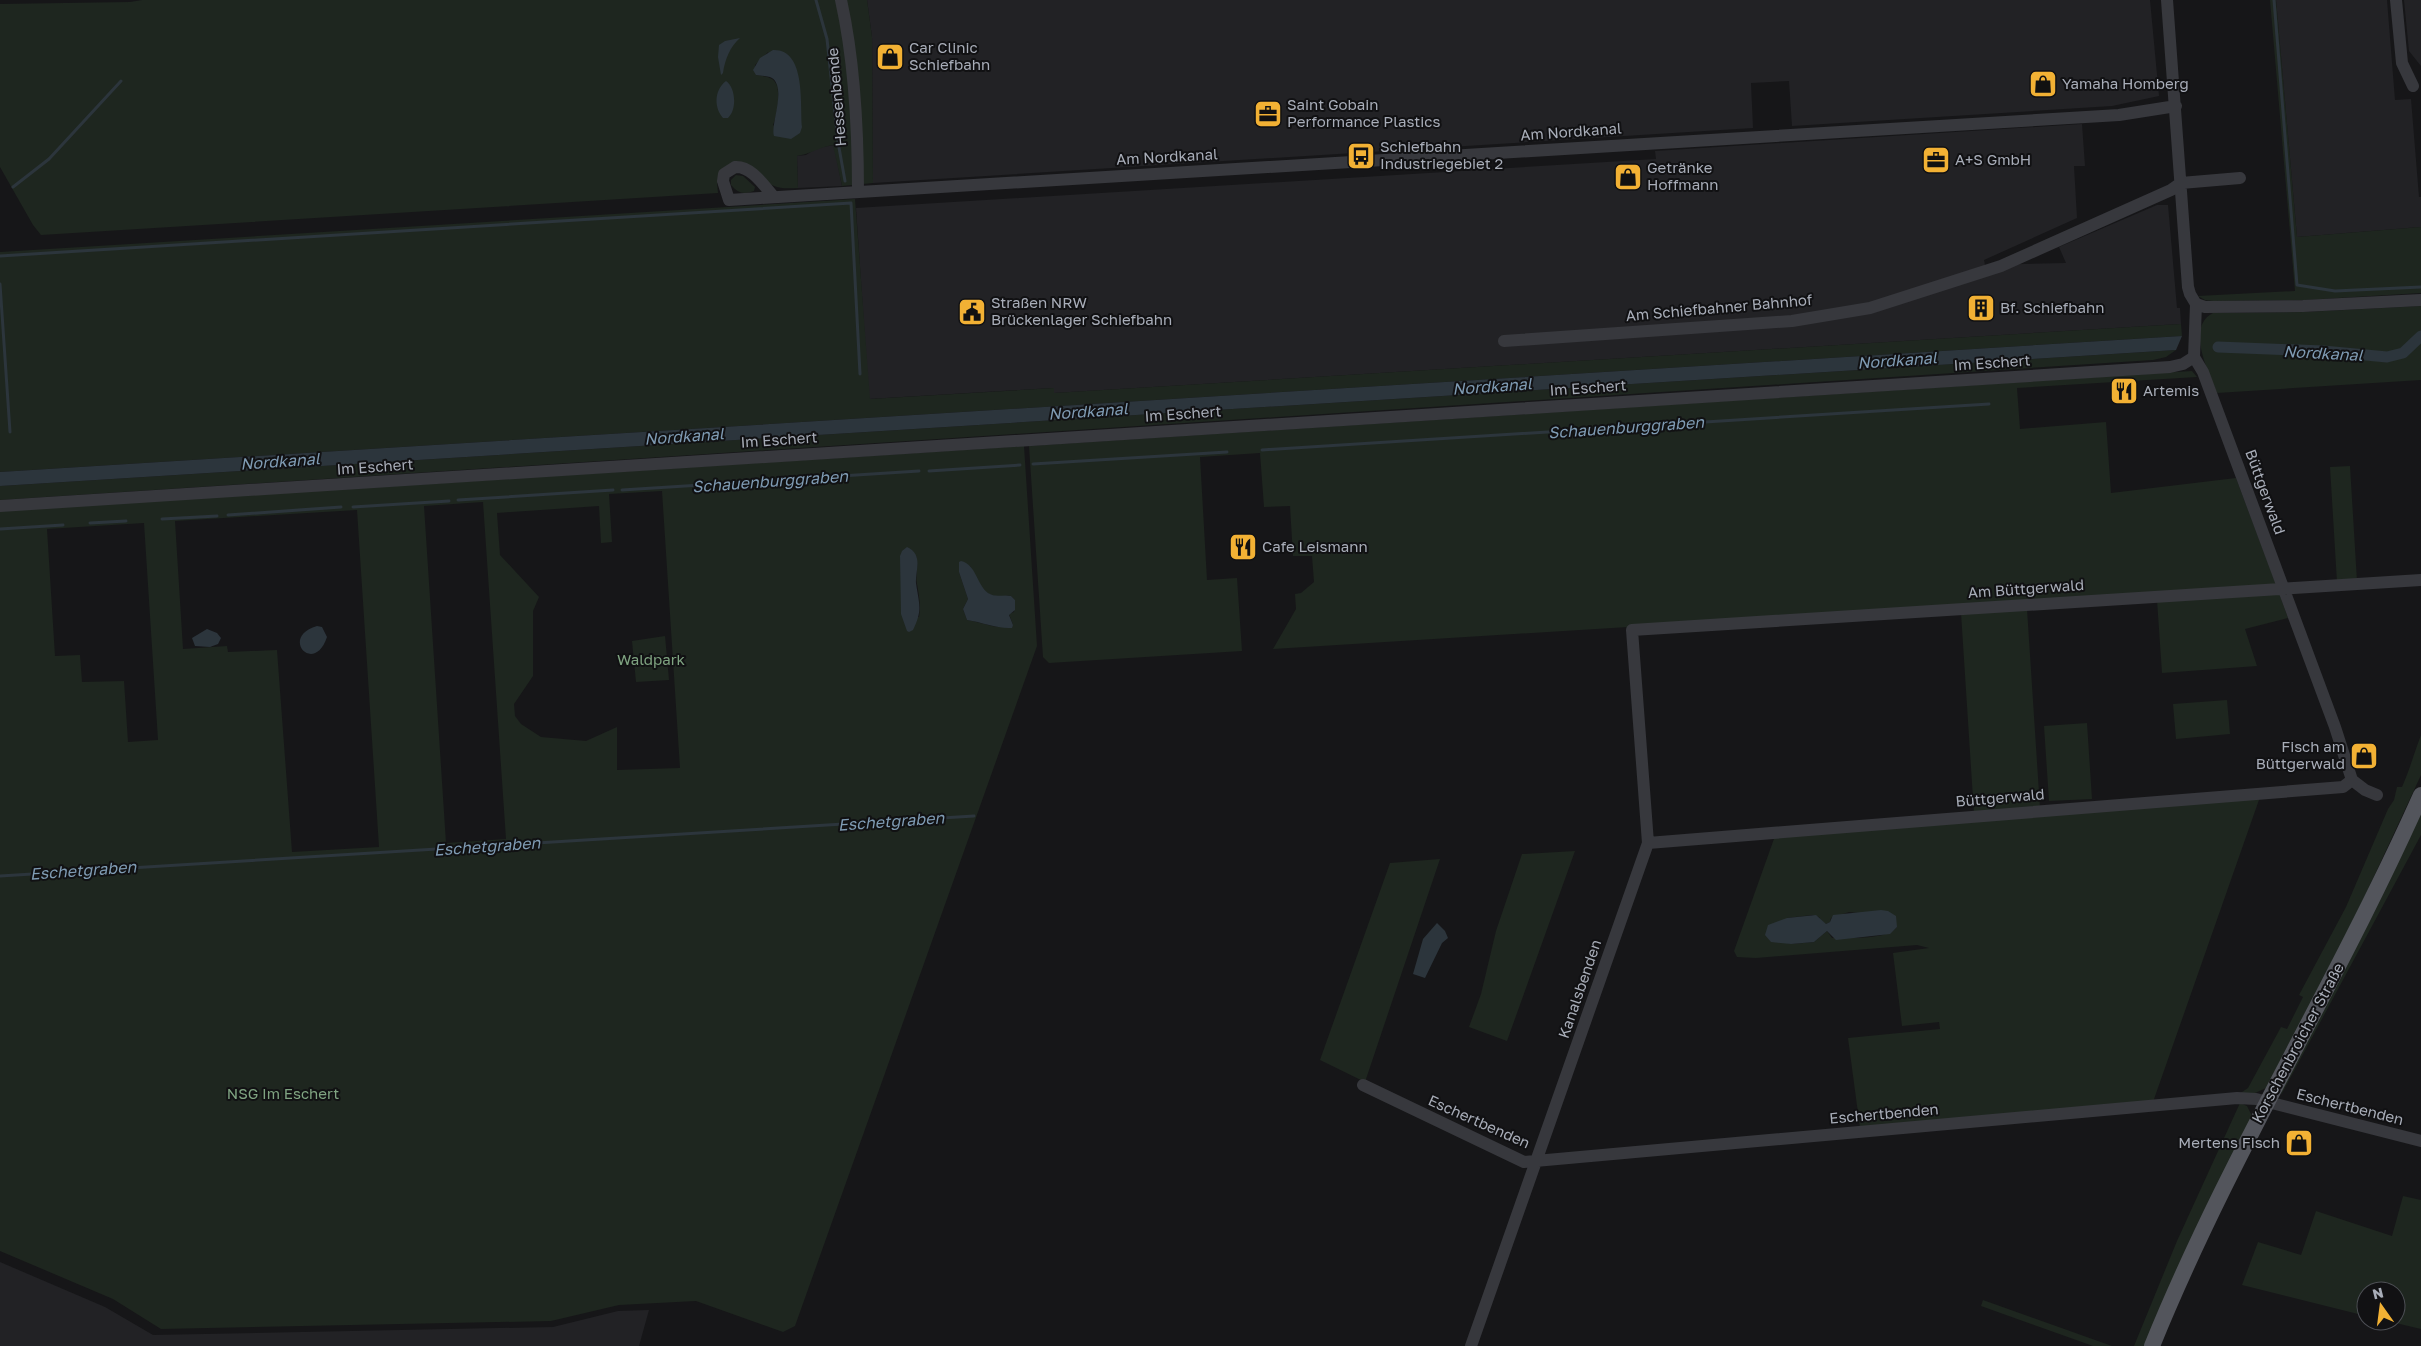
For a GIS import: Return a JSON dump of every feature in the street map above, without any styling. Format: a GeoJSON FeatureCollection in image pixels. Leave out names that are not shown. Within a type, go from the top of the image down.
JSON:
{"type":"FeatureCollection","features":[{"type":"Feature","properties":{"kind":"main road","name":"Korschenbroicher Straße"},"geometry":{"type":"LineString","coordinates":[[2152,1346],[2197,1241],[2265,1102],[2310,1023],[2366,913],[2421,795]]}},
{"type":"Feature","properties":{"kind":"street","name":"Hessenbende"},"geometry":{"type":"LineString","coordinates":[[841,0],[848,33],[858,123],[858,192]]}},
{"type":"Feature","properties":{"kind":"street"},"geometry":{"type":"LineString","coordinates":[[2166,0],[2176,106],[2188,287],[2196,304],[2194,357]]}},
{"type":"Feature","properties":{"kind":"street"},"geometry":{"type":"LineString","coordinates":[[2396,0],[2402,62],[2413,86]]}},
{"type":"Feature","properties":{"kind":"street","name":"Am Nordkanal"},"geometry":{"type":"LineString","coordinates":[[774,197],[759,179],[745,169],[735,167],[724,174],[723,181],[729,200],[2119,115],[2176,106]]}},
{"type":"Feature","properties":{"kind":"street"},"geometry":{"type":"LineString","coordinates":[[2181,183],[2240,178]]}},
{"type":"Feature","properties":{"kind":"street","name":"Am Schiefbahner Bahnhof"},"geometry":{"type":"LineString","coordinates":[[1504,341],[1792,321],[1870,308],[2001,266],[2171,190],[2181,183]]}},
{"type":"Feature","properties":{"kind":"street"},"geometry":{"type":"LineString","coordinates":[[2196,304],[2205,307],[2243,307],[2346,305],[2421,300]]}},
{"type":"Feature","properties":{"kind":"street","name":"Im Eschert"},"geometry":{"type":"LineString","coordinates":[[0,506],[2170,367],[2182,364],[2194,357]]}},
{"type":"Feature","properties":{"kind":"street","name":"Büttgerwald"},"geometry":{"type":"LineString","coordinates":[[1648,843],[2343,787],[2352,780],[2335,727],[2203,372],[2194,357]]}},
{"type":"Feature","properties":{"kind":"street","name":"Am Büttgerwald"},"geometry":{"type":"LineString","coordinates":[[1632,630],[2421,580]]}},
{"type":"Feature","properties":{"kind":"street","name":"Kanalsbenden"},"geometry":{"type":"LineString","coordinates":[[1472,1346],[1648,843],[1632,630]]}},
{"type":"Feature","properties":{"kind":"street"},"geometry":{"type":"LineString","coordinates":[[2352,780],[2365,790],[2377,795]]}},
{"type":"Feature","properties":{"kind":"street","name":"Eschertbenden"},"geometry":{"type":"LineString","coordinates":[[1363,1085],[1524,1162],[2237,1098],[2256,1099],[2421,1141]]}},
{"type":"Feature","properties":{"kind":"shaded area"},"geometry":{"type":"Polygon","coordinates":[[[867,0],[2150,0],[2159,96],[2112,106],[1792,126],[1789,81],[1751,83],[1753,128],[873,183],[872,37],[867,0]]]}},
{"type":"Feature","properties":{"kind":"shaded area"},"geometry":{"type":"Polygon","coordinates":[[[2276,0],[2387,0],[2395,100],[2411,99],[2419,197],[2421,197],[2421,227],[2297,237],[2276,0]]]}},
{"type":"Feature","properties":{"kind":"shaded area"},"geometry":{"type":"Polygon","coordinates":[[[2404,0],[2421,0],[2421,66],[2409,51],[2404,0]]]}},
{"type":"Feature","properties":{"kind":"shaded area"},"geometry":{"type":"Polygon","coordinates":[[[2082,124],[2085,166],[2074,166],[2077,218],[1984,260],[1985,265],[2066,263],[2059,247],[2157,205],[2168,205],[2177,308],[2180,308],[2181,324],[1054,393],[1053,388],[869,399],[856,208],[1656,159],[1655,151],[2082,124]]]}},
{"type":"Feature","properties":{"kind":"shaded area"},"geometry":{"type":"Polygon","coordinates":[[[834,145],[842,186],[798,188],[797,156],[806,155],[817,148],[834,145]]]}},
{"type":"Feature","properties":{"kind":"shaded area"},"geometry":{"type":"Polygon","coordinates":[[[0,1262],[105,1307],[153,1335],[553,1327],[618,1311],[649,1310],[639,1346],[0,1346],[0,1262]]]}},
{"type":"Feature","properties":{"kind":"green space"},"geometry":{"type":"Polygon","coordinates":[[[142,0],[867,0],[872,37],[873,183],[842,186],[833,145],[797,156],[798,188],[782,188],[771,185],[749,167],[717,183],[718,193],[41,235],[33,225],[0,167],[0,4],[130,2],[142,0]],[[768,52],[755,65],[756,75],[769,77],[775,83],[778,101],[773,125],[791,139],[768,52]]]}},
{"type":"Feature","properties":{"kind":"green space"},"geometry":{"type":"Polygon","coordinates":[[[2270,0],[2276,0],[2297,237],[2421,227],[2421,293],[2305,300],[2213,301],[2205,300],[2198,296],[2295,291],[2270,0]]]}},
{"type":"Feature","properties":{"kind":"green space"},"geometry":{"type":"Polygon","coordinates":[[[736,175],[743,176],[755,187],[754,191],[744,193],[734,188],[731,185],[731,180],[736,175]]]}},
{"type":"Feature","properties":{"kind":"green space"},"geometry":{"type":"Polygon","coordinates":[[[855,199],[870,399],[1054,388],[1054,393],[2181,324],[2182,336],[0,472],[0,252],[855,199]]]}},
{"type":"Feature","properties":{"kind":"green space"},"geometry":{"type":"Polygon","coordinates":[[[2421,306],[2421,380],[2217,393],[2202,351],[2201,329],[2205,320],[2213,313],[2305,312],[2421,306]]]}},
{"type":"Feature","properties":{"kind":"green space"},"geometry":{"type":"Polygon","coordinates":[[[2176,350],[2166,357],[2153,360],[0,500],[0,486],[2176,350]]]}},
{"type":"Feature","properties":{"kind":"green space"},"geometry":{"type":"Polygon","coordinates":[[[2192,371],[2197,377],[2017,388],[2020,429],[2106,422],[2111,493],[2236,478],[2276,584],[2273,587],[1273,649],[1296,609],[1295,594],[1301,593],[1314,582],[1312,556],[1293,556],[1290,506],[1264,507],[1260,453],[1200,457],[1207,580],[1237,578],[1242,651],[1049,663],[1043,657],[1029,446],[2192,371]]]}},
{"type":"Feature","properties":{"kind":"green space","name":"NSG Im Eschert"},"geometry":{"type":"Polygon","coordinates":[[[1024,446],[1037,646],[795,1326],[783,1332],[696,1301],[619,1305],[551,1321],[161,1329],[113,1299],[0,1251],[0,511],[1024,446]],[[662,491],[609,494],[612,542],[601,543],[599,506],[497,513],[500,555],[539,597],[533,611],[533,676],[514,704],[515,716],[521,724],[541,737],[586,741],[617,727],[617,770],[680,768],[662,491]],[[483,502],[424,506],[446,843],[506,839],[483,502]],[[357,510],[175,521],[183,649],[227,646],[228,652],[277,650],[292,852],[379,847],[357,510]],[[144,523],[47,529],[55,656],[80,655],[82,682],[124,681],[128,742],[158,740],[144,523]],[[916,556],[902,586],[901,614],[919,617],[920,605],[916,556]],[[970,566],[959,572],[968,599],[963,609],[967,620],[996,627],[1013,625],[1009,614],[1014,612],[1015,600],[1011,596],[995,596],[986,592],[970,566]]]}},
{"type":"Feature","properties":{"kind":"green space"},"geometry":{"type":"Polygon","coordinates":[[[2350,466],[2357,581],[2337,582],[2330,467],[2350,466]]]}},
{"type":"Feature","properties":{"kind":"green space"},"geometry":{"type":"Polygon","coordinates":[[[2279,593],[2288,618],[2245,629],[2257,666],[2162,673],[2157,600],[2279,593]]]}},
{"type":"Feature","properties":{"kind":"green space"},"geometry":{"type":"Polygon","coordinates":[[[2027,609],[2040,808],[1974,814],[1961,613],[2027,609]]]}},
{"type":"Feature","properties":{"kind":"green space","name":"Waldpark"},"geometry":{"type":"Polygon","coordinates":[[[665,636],[669,680],[636,682],[632,641],[665,636]]]}},
{"type":"Feature","properties":{"kind":"green space"},"geometry":{"type":"Polygon","coordinates":[[[2227,700],[2230,734],[2176,739],[2173,704],[2227,700]]]}},
{"type":"Feature","properties":{"kind":"green space"},"geometry":{"type":"Polygon","coordinates":[[[2087,723],[2092,799],[2049,801],[2044,726],[2087,723]]]}},
{"type":"Feature","properties":{"kind":"green space"},"geometry":{"type":"Polygon","coordinates":[[[2421,735],[2421,775],[2357,913],[2266,1088],[2255,1093],[2239,1094],[2248,1088],[2281,1027],[2287,1029],[2303,997],[2299,995],[2346,907],[2388,809],[2394,800],[2397,787],[2402,787],[2421,735]]]}},
{"type":"Feature","properties":{"kind":"green space"},"geometry":{"type":"Polygon","coordinates":[[[2260,797],[2153,1102],[1860,1128],[1848,1038],[1940,1029],[1939,1022],[1902,1026],[1893,953],[1929,948],[1917,945],[1756,958],[1737,957],[1734,951],[1775,836],[2260,797]],[[1849,912],[1831,918],[1830,922],[1826,924],[1822,923],[1819,917],[1812,915],[1787,918],[1783,942],[1791,944],[1814,942],[1827,931],[1832,938],[1876,936],[1892,931],[1897,927],[1860,913],[1849,912]]]}},
{"type":"Feature","properties":{"kind":"green space"},"geometry":{"type":"Polygon","coordinates":[[[2421,809],[2421,835],[2281,1095],[2282,1087],[2421,809]]]}},
{"type":"Feature","properties":{"kind":"green space"},"geometry":{"type":"Polygon","coordinates":[[[1575,851],[1507,1041],[1469,1027],[1481,994],[1496,931],[1522,854],[1575,851]]]}},
{"type":"Feature","properties":{"kind":"green space"},"geometry":{"type":"Polygon","coordinates":[[[1440,859],[1365,1082],[1320,1060],[1390,863],[1440,859]]]}},
{"type":"Feature","properties":{"kind":"green space"},"geometry":{"type":"Polygon","coordinates":[[[2240,1103],[2247,1106],[2253,1118],[2147,1346],[2134,1346],[2177,1241],[2240,1103]]]}},
{"type":"Feature","properties":{"kind":"green space"},"geometry":{"type":"Polygon","coordinates":[[[2403,1196],[2421,1200],[2421,1329],[2406,1325],[2406,1281],[2356,1281],[2356,1314],[2242,1285],[2258,1242],[2301,1255],[2316,1211],[2392,1236],[2403,1196]]]}},
{"type":"Feature","properties":{"kind":"green space"},"geometry":{"type":"Polygon","coordinates":[[[1983,1300],[2112,1346],[2093,1346],[1981,1306],[1983,1300]]]}},
{"type":"Feature","properties":{"kind":"water"},"geometry":{"type":"Polygon","coordinates":[[[740,38],[728,54],[721,75],[718,57],[719,45],[725,41],[740,38]]]}},
{"type":"Feature","properties":{"kind":"water"},"geometry":{"type":"Polygon","coordinates":[[[773,50],[784,52],[791,58],[799,79],[802,127],[800,133],[791,139],[774,136],[773,131],[778,98],[776,83],[770,77],[756,75],[753,70],[760,58],[773,50]]]}},
{"type":"Feature","properties":{"kind":"water"},"geometry":{"type":"Polygon","coordinates":[[[726,81],[732,89],[734,105],[728,118],[723,118],[718,109],[717,98],[719,89],[726,81]]]}},
{"type":"Feature","properties":{"kind":"water"},"geometry":{"type":"Polygon","coordinates":[[[2182,336],[2176,350],[0,486],[0,472],[2182,336]]]}},
{"type":"Feature","properties":{"kind":"water"},"geometry":{"type":"Polygon","coordinates":[[[907,547],[915,554],[918,564],[916,583],[919,607],[918,617],[913,630],[909,632],[901,614],[900,556],[907,547]]]}},
{"type":"Feature","properties":{"kind":"water"},"geometry":{"type":"Polygon","coordinates":[[[961,561],[970,566],[988,593],[1011,596],[1015,600],[1015,610],[1009,615],[1013,625],[1012,628],[967,620],[963,609],[968,599],[959,572],[959,562],[961,561]]]}},
{"type":"Feature","properties":{"kind":"water"},"geometry":{"type":"Polygon","coordinates":[[[317,626],[322,627],[327,637],[321,648],[315,653],[308,654],[300,645],[301,638],[306,631],[317,626]]]}},
{"type":"Feature","properties":{"kind":"water"},"geometry":{"type":"Polygon","coordinates":[[[207,629],[217,633],[221,638],[218,644],[210,647],[195,646],[192,638],[207,629]]]}},
{"type":"Feature","properties":{"kind":"water"},"geometry":{"type":"Polygon","coordinates":[[[1881,910],[1888,911],[1896,916],[1897,927],[1890,934],[1836,940],[1827,931],[1814,942],[1791,944],[1771,942],[1765,935],[1768,925],[1787,918],[1816,915],[1826,924],[1830,922],[1833,915],[1881,910]]]}},
{"type":"Feature","properties":{"kind":"water"},"geometry":{"type":"Polygon","coordinates":[[[1437,923],[1445,931],[1448,938],[1442,943],[1425,978],[1413,974],[1423,939],[1437,923]]]}},
{"type":"Feature","properties":{"kind":"waterway"},"geometry":{"type":"LineString","coordinates":[[816,0],[827,39],[838,142],[845,181]]}},
{"type":"Feature","properties":{"kind":"waterway"},"geometry":{"type":"LineString","coordinates":[[2274,0],[2297,285],[2335,291],[2421,287]]}},
{"type":"Feature","properties":{"kind":"waterway"},"geometry":{"type":"LineString","coordinates":[[13,187],[49,159],[121,81]]}},
{"type":"Feature","properties":{"kind":"waterway"},"geometry":{"type":"LineString","coordinates":[[0,256],[851,203],[860,374]]}},
{"type":"Feature","properties":{"kind":"waterway"},"geometry":{"type":"LineString","coordinates":[[0,284],[10,432]]}},
{"type":"Feature","properties":{"kind":"waterway","name":"Nordkanal"},"geometry":{"type":"LineString","coordinates":[[2218,347],[2323,351],[2387,357],[2403,353],[2421,336]]}},
{"type":"Feature","properties":{"kind":"waterway","name":"Schauenburggraben"},"geometry":{"type":"LineString","coordinates":[[1262,450],[1989,404]]}},
{"type":"Feature","properties":{"kind":"waterway","name":"Schauenburggraben"},"geometry":{"type":"LineString","coordinates":[[1033,464],[1227,452]]}},
{"type":"Feature","properties":{"kind":"waterway","name":"Schauenburggraben"},"geometry":{"type":"LineString","coordinates":[[929,471],[1020,465]]}},
{"type":"Feature","properties":{"kind":"waterway","name":"Schauenburggraben"},"geometry":{"type":"LineString","coordinates":[[622,490],[919,471]]}},
{"type":"Feature","properties":{"kind":"waterway","name":"Schauenburggraben"},"geometry":{"type":"LineString","coordinates":[[458,500],[613,490]]}},
{"type":"Feature","properties":{"kind":"waterway","name":"Schauenburggraben"},"geometry":{"type":"LineString","coordinates":[[353,507],[449,501]]}},
{"type":"Feature","properties":{"kind":"waterway","name":"Schauenburggraben"},"geometry":{"type":"LineString","coordinates":[[228,515],[341,507]]}},
{"type":"Feature","properties":{"kind":"waterway","name":"Schauenburggraben"},"geometry":{"type":"LineString","coordinates":[[162,519],[217,516]]}},
{"type":"Feature","properties":{"kind":"waterway","name":"Schauenburggraben"},"geometry":{"type":"LineString","coordinates":[[90,523],[126,521]]}},
{"type":"Feature","properties":{"kind":"waterway","name":"Schauenburggraben"},"geometry":{"type":"LineString","coordinates":[[0,529],[63,525]]}},
{"type":"Feature","properties":{"kind":"waterway","name":"Eschetgraben"},"geometry":{"type":"LineString","coordinates":[[0,876],[974,816]]}},
{"type":"Feature","properties":{"kind":"place","name":"Car Clinic Schiefbahn"},"geometry":{"type":"Point","coordinates":[890,57]}},
{"type":"Feature","properties":{"kind":"place","name":"Yamaha Homberg"},"geometry":{"type":"Point","coordinates":[2043,84]}},
{"type":"Feature","properties":{"kind":"place","name":"Saint Gobain Performance Plastics"},"geometry":{"type":"Point","coordinates":[1268,114]}},
{"type":"Feature","properties":{"kind":"place","name":"Schiefbahn Industriegebiet 2"},"geometry":{"type":"Point","coordinates":[1361,156]}},
{"type":"Feature","properties":{"kind":"place","name":"A+S GmbH"},"geometry":{"type":"Point","coordinates":[1936,160]}},
{"type":"Feature","properties":{"kind":"place","name":"Getränke Hoffmann"},"geometry":{"type":"Point","coordinates":[1628,177]}},
{"type":"Feature","properties":{"kind":"place","name":"Bf. Schiefbahn"},"geometry":{"type":"Point","coordinates":[1981,308]}},
{"type":"Feature","properties":{"kind":"place","name":"Straßen NRW Brückenlager Schiefbahn"},"geometry":{"type":"Point","coordinates":[972,312]}},
{"type":"Feature","properties":{"kind":"place","name":"Artemis"},"geometry":{"type":"Point","coordinates":[2124,391]}},
{"type":"Feature","properties":{"kind":"place","name":"Cafe Leismann"},"geometry":{"type":"Point","coordinates":[1243,547]}},
{"type":"Feature","properties":{"kind":"place","name":"Fisch am Büttgerwald"},"geometry":{"type":"Point","coordinates":[2364,756]}},
{"type":"Feature","properties":{"kind":"place","name":"Mertens Fisch"},"geometry":{"type":"Point","coordinates":[2299,1143]}}]}
